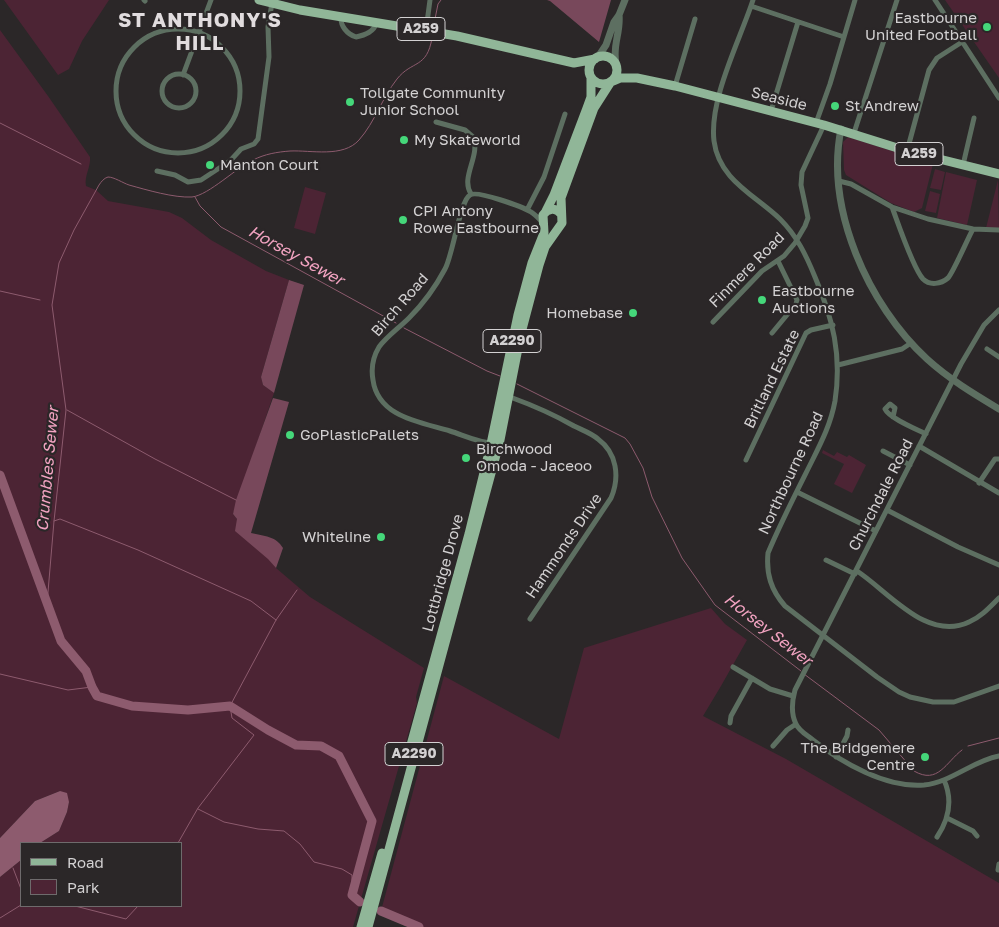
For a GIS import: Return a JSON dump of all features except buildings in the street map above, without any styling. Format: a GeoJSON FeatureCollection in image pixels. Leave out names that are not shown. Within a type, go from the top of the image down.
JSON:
{"type":"FeatureCollection","features":[{"type":"Feature","properties":{"kind":"main road","name":"A259"},"geometry":{"type":"LineString","coordinates":[[265,1],[426,30],[574,63],[597,58]]}},
{"type":"Feature","properties":{"kind":"main road"},"geometry":{"type":"LineString","coordinates":[[607,56],[616,64],[617,75],[594,108],[560,198],[562,222],[556,228],[550,229],[543,223],[546,212],[554,197],[591,97],[590,67],[597,58],[607,56]]}},
{"type":"Feature","properties":{"kind":"main road","name":"A259"},"geometry":{"type":"LineString","coordinates":[[574,63],[591,76]]}},
{"type":"Feature","properties":{"kind":"main road","name":"Seaside"},"geometry":{"type":"LineString","coordinates":[[616,64],[637,78]]}},
{"type":"Feature","properties":{"kind":"main road"},"geometry":{"type":"LineString","coordinates":[[591,76],[600,84],[612,82]]}},
{"type":"Feature","properties":{"kind":"main road","name":"Seaside"},"geometry":{"type":"LineString","coordinates":[[612,82],[620,78],[637,78],[675,86],[772,110],[841,129],[907,151],[999,174]]}},
{"type":"Feature","properties":{"kind":"main road"},"geometry":{"type":"LineString","coordinates":[[546,212],[554,209],[561,214]]}},
{"type":"Feature","properties":{"kind":"main road","name":"Lottbridge Drove"},"geometry":{"type":"LineString","coordinates":[[361,927],[469,534],[491,444],[518,315],[532,263],[544,233],[543,223]]}},
{"type":"Feature","properties":{"kind":"main road","name":"Lottbridge Drove"},"geometry":{"type":"LineString","coordinates":[[368,927],[500,440],[521,333],[539,265],[545,247],[556,228]]}},
{"type":"Feature","properties":{"kind":"street"},"geometry":{"type":"LineString","coordinates":[[184,75],[211,0]]}},
{"type":"Feature","properties":{"kind":"street"},"geometry":{"type":"LineString","coordinates":[[426,30],[430,0]]}},
{"type":"Feature","properties":{"kind":"street"},"geometry":{"type":"LineString","coordinates":[[616,64],[614,46],[625,0]]}},
{"type":"Feature","properties":{"kind":"street","name":"Northbourne Road"},"geometry":{"type":"LineString","coordinates":[[752,0],[740,30],[719,98],[714,122],[714,143],[725,171],[738,186],[779,218],[797,238],[822,293],[833,325],[838,365],[835,401],[829,427],[768,553],[770,582],[778,598],[785,606],[888,685],[910,697],[933,702],[954,702],[999,686]]}},
{"type":"Feature","properties":{"kind":"street","name":"Finmere Road"},"geometry":{"type":"LineString","coordinates":[[713,322],[762,272],[778,261],[797,238],[808,218],[802,185],[802,172],[820,124],[855,0]]}},
{"type":"Feature","properties":{"kind":"street"},"geometry":{"type":"LineString","coordinates":[[854,133],[897,0]]}},
{"type":"Feature","properties":{"kind":"street"},"geometry":{"type":"LineString","coordinates":[[936,0],[999,98]]}},
{"type":"Feature","properties":{"kind":"street"},"geometry":{"type":"LineString","coordinates":[[157,170],[175,175],[188,182],[201,180],[230,161],[241,149],[254,144],[258,139],[269,56],[265,1]]}},
{"type":"Feature","properties":{"kind":"street"},"geometry":{"type":"LineString","coordinates":[[751,6],[844,37]]}},
{"type":"Feature","properties":{"kind":"street"},"geometry":{"type":"LineString","coordinates":[[341,16],[342,24],[346,31],[356,37],[369,32],[375,27],[377,22]]}},
{"type":"Feature","properties":{"kind":"street"},"geometry":{"type":"LineString","coordinates":[[597,58],[606,44],[614,22],[620,16]]}},
{"type":"Feature","properties":{"kind":"street"},"geometry":{"type":"LineString","coordinates":[[675,86],[695,19]]}},
{"type":"Feature","properties":{"kind":"street"},"geometry":{"type":"LineString","coordinates":[[772,110],[798,22]]}},
{"type":"Feature","properties":{"kind":"street"},"geometry":{"type":"LineString","coordinates":[[177,29],[200,33],[220,45],[233,63],[239,90],[234,113],[224,132],[207,147],[179,154],[157,150],[142,142],[133,134],[121,115],[116,92],[120,70],[132,50],[150,36],[166,30],[177,29]]}},
{"type":"Feature","properties":{"kind":"street"},"geometry":{"type":"LineString","coordinates":[[907,151],[929,70],[937,58],[962,42]]}},
{"type":"Feature","properties":{"kind":"street"},"geometry":{"type":"LineString","coordinates":[[184,75],[192,82],[195,88],[195,96],[192,102],[186,106],[175,107],[168,104],[164,98],[163,86],[171,76],[184,75]]}},
{"type":"Feature","properties":{"kind":"street"},"geometry":{"type":"LineString","coordinates":[[530,211],[544,177],[565,114]]}},
{"type":"Feature","properties":{"kind":"street"},"geometry":{"type":"LineString","coordinates":[[963,165],[974,118]]}},
{"type":"Feature","properties":{"kind":"street"},"geometry":{"type":"LineString","coordinates":[[436,122],[465,130],[473,137],[475,146],[468,183],[471,194],[479,194],[530,211],[546,212]]}},
{"type":"Feature","properties":{"kind":"street"},"geometry":{"type":"LineString","coordinates":[[841,129],[837,149],[839,181],[847,226],[864,273],[892,320],[911,343],[953,380],[999,409]]}},
{"type":"Feature","properties":{"kind":"street"},"geometry":{"type":"LineString","coordinates":[[839,181],[851,184],[892,207],[928,219],[973,229],[999,230]]}},
{"type":"Feature","properties":{"kind":"street","name":"Birch Road"},"geometry":{"type":"LineString","coordinates":[[471,194],[464,203],[452,252],[446,268],[421,305],[410,318],[386,338],[379,348],[373,364],[372,379],[382,401],[397,414],[491,444]]}},
{"type":"Feature","properties":{"kind":"street"},"geometry":{"type":"LineString","coordinates":[[892,207],[915,265],[923,279],[929,283],[941,282],[949,277],[973,229]]}},
{"type":"Feature","properties":{"kind":"street"},"geometry":{"type":"LineString","coordinates":[[530,211],[543,223]]}},
{"type":"Feature","properties":{"kind":"street"},"geometry":{"type":"LineString","coordinates":[[772,333],[796,304],[797,300],[778,261]]}},
{"type":"Feature","properties":{"kind":"street","name":"Churchdale Road"},"geometry":{"type":"LineString","coordinates":[[793,696],[953,380],[984,324],[999,310]]}},
{"type":"Feature","properties":{"kind":"street","name":"Britland Estate"},"geometry":{"type":"LineString","coordinates":[[746,460],[806,334],[811,330],[833,325]]}},
{"type":"Feature","properties":{"kind":"street"},"geometry":{"type":"LineString","coordinates":[[838,365],[902,349],[911,343]]}},
{"type":"Feature","properties":{"kind":"street"},"geometry":{"type":"LineString","coordinates":[[987,349],[999,357]]}},
{"type":"Feature","properties":{"kind":"street","name":"Hammonds Drive"},"geometry":{"type":"LineString","coordinates":[[510,396],[550,413],[598,438],[611,453],[616,473],[615,486],[611,498],[530,619]]}},
{"type":"Feature","properties":{"kind":"street"},"geometry":{"type":"LineString","coordinates":[[893,417],[926,434]]}},
{"type":"Feature","properties":{"kind":"street"},"geometry":{"type":"LineString","coordinates":[[491,444],[500,440]]}},
{"type":"Feature","properties":{"kind":"street"},"geometry":{"type":"LineString","coordinates":[[919,446],[979,483],[999,493]]}},
{"type":"Feature","properties":{"kind":"street"},"geometry":{"type":"LineString","coordinates":[[883,451],[910,465]]}},
{"type":"Feature","properties":{"kind":"street"},"geometry":{"type":"LineString","coordinates":[[979,483],[995,459],[999,459]]}},
{"type":"Feature","properties":{"kind":"street"},"geometry":{"type":"LineString","coordinates":[[797,492],[876,531]]}},
{"type":"Feature","properties":{"kind":"street"},"geometry":{"type":"LineString","coordinates":[[887,510],[999,565]]}},
{"type":"Feature","properties":{"kind":"street"},"geometry":{"type":"LineString","coordinates":[[826,560],[856,573],[919,619],[932,625],[952,626],[967,623],[981,615],[999,598]]}},
{"type":"Feature","properties":{"kind":"street"},"geometry":{"type":"LineString","coordinates":[[734,667],[770,689],[793,696],[792,706],[796,724],[802,731],[836,757],[870,774],[899,783],[924,785],[944,780],[977,763],[999,756]]}},
{"type":"Feature","properties":{"kind":"street"},"geometry":{"type":"LineString","coordinates":[[730,723],[731,716],[752,678]]}},
{"type":"Feature","properties":{"kind":"street"},"geometry":{"type":"LineString","coordinates":[[773,746],[787,730],[796,724]]}},
{"type":"Feature","properties":{"kind":"street"},"geometry":{"type":"LineString","coordinates":[[836,757],[847,736],[848,730]]}},
{"type":"Feature","properties":{"kind":"street"},"geometry":{"type":"LineString","coordinates":[[937,837],[948,818],[948,793],[944,780]]}},
{"type":"Feature","properties":{"kind":"street"},"geometry":{"type":"LineString","coordinates":[[948,818],[973,831],[977,836]]}},
{"type":"Feature","properties":{"kind":"green space"},"geometry":{"type":"Polygon","coordinates":[[[4,0],[109,0],[82,41],[69,69],[58,75],[4,0]]]}},
{"type":"Feature","properties":{"kind":"green space","name":"Eastbourne United Football"},"geometry":{"type":"Polygon","coordinates":[[[945,0],[999,0],[999,78],[945,0]]]}},
{"type":"Feature","properties":{"kind":"green space"},"geometry":{"type":"Polygon","coordinates":[[[0,30],[90,157],[86,186],[96,190],[108,201],[169,212],[182,218],[211,240],[266,271],[289,280],[261,377],[263,385],[274,393],[233,514],[276,568],[310,597],[424,668],[416,697],[417,703],[353,927],[0,927],[0,877],[20,861],[20,907],[182,907],[182,842],[42,842],[59,831],[67,812],[69,802],[60,791],[35,801],[0,838],[0,30]]]}},
{"type":"Feature","properties":{"kind":"green space"},"geometry":{"type":"Polygon","coordinates":[[[848,137],[933,164],[922,208],[914,212],[891,203],[846,175],[844,170],[843,142],[848,137]]]}},
{"type":"Feature","properties":{"kind":"green space"},"geometry":{"type":"Polygon","coordinates":[[[935,169],[945,172],[941,190],[930,188],[935,169]]]}},
{"type":"Feature","properties":{"kind":"green space"},"geometry":{"type":"Polygon","coordinates":[[[946,172],[977,180],[967,225],[937,218],[946,172]]]}},
{"type":"Feature","properties":{"kind":"green space"},"geometry":{"type":"Polygon","coordinates":[[[998,180],[999,228],[986,228],[998,180]]]}},
{"type":"Feature","properties":{"kind":"green space"},"geometry":{"type":"Polygon","coordinates":[[[305,187],[326,193],[315,234],[294,228],[305,187]]]}},
{"type":"Feature","properties":{"kind":"green space"},"geometry":{"type":"Polygon","coordinates":[[[930,191],[940,194],[936,213],[925,211],[930,191]]]}},
{"type":"Feature","properties":{"kind":"green space"},"geometry":{"type":"Polygon","coordinates":[[[823,450],[834,456],[837,452],[847,457],[849,455],[866,465],[852,493],[834,484],[844,464],[822,453],[823,450]]]}},
{"type":"Feature","properties":{"kind":"green space"},"geometry":{"type":"Polygon","coordinates":[[[711,608],[725,624],[747,640],[703,716],[786,759],[999,883],[999,927],[419,927],[381,911],[444,676],[559,739],[584,648],[711,608]]]}},
{"type":"Feature","properties":{"kind":"shaded area"},"geometry":{"type":"Polygon","coordinates":[[[547,0],[611,0],[599,42],[550,1],[547,0]]]}},
{"type":"Feature","properties":{"kind":"shaded area"},"geometry":{"type":"Polygon","coordinates":[[[289,280],[304,285],[274,393],[263,385],[261,377],[289,280]]]}},
{"type":"Feature","properties":{"kind":"shaded area"},"geometry":{"type":"Polygon","coordinates":[[[273,398],[289,402],[251,533],[273,539],[283,548],[276,568],[235,531],[237,519],[233,514],[236,500],[273,398]]]}},
{"type":"Feature","properties":{"kind":"shaded area"},"geometry":{"type":"Polygon","coordinates":[[[60,791],[67,793],[69,802],[67,812],[59,831],[42,842],[20,842],[20,861],[0,877],[0,838],[35,801],[60,791]]]}},
{"type":"Feature","properties":{"kind":"waterway","name":"Crumbles Sewer"},"geometry":{"type":"LineString","coordinates":[[434,24],[438,4],[441,0]]}},
{"type":"Feature","properties":{"kind":"waterway","name":"Crumbles Sewer"},"geometry":{"type":"LineString","coordinates":[[47,604],[66,410],[52,305],[59,263],[74,230],[99,185],[105,178],[110,177],[129,185],[152,191],[192,197],[215,186],[246,164],[267,155],[290,151],[336,151],[352,146],[365,133],[397,79],[427,55],[432,38]]}},
{"type":"Feature","properties":{"kind":"waterway"},"geometry":{"type":"LineString","coordinates":[[0,123],[81,164]]}},
{"type":"Feature","properties":{"kind":"waterway","name":"Horsey Sewer"},"geometry":{"type":"LineString","coordinates":[[195,197],[200,206],[221,227],[396,323]]}},
{"type":"Feature","properties":{"kind":"waterway"},"geometry":{"type":"LineString","coordinates":[[0,291],[40,300]]}},
{"type":"Feature","properties":{"kind":"waterway","name":"Horsey Sewer"},"geometry":{"type":"LineString","coordinates":[[404,328],[500,376]]}},
{"type":"Feature","properties":{"kind":"waterway","name":"Horsey Sewer"},"geometry":{"type":"LineString","coordinates":[[517,384],[625,438],[643,468],[652,497],[682,558],[715,605],[801,671]]}},
{"type":"Feature","properties":{"kind":"waterway"},"geometry":{"type":"LineString","coordinates":[[67,410],[155,459],[236,500]]}},
{"type":"Feature","properties":{"kind":"waterway"},"geometry":{"type":"LineString","coordinates":[[0,475],[61,641],[86,671],[97,696],[132,706],[188,710],[230,706],[296,745],[321,746],[339,756],[372,821],[352,895],[360,902]]}},
{"type":"Feature","properties":{"kind":"waterway"},"geometry":{"type":"LineString","coordinates":[[54,521],[60,519],[138,550],[251,601],[276,620]]}},
{"type":"Feature","properties":{"kind":"waterway"},"geometry":{"type":"LineString","coordinates":[[179,842],[198,808],[254,735],[232,718],[230,706],[276,620],[297,590]]}},
{"type":"Feature","properties":{"kind":"waterway"},"geometry":{"type":"LineString","coordinates":[[0,674],[68,690],[92,687]]}},
{"type":"Feature","properties":{"kind":"waterway","name":"Horsey Sewer"},"geometry":{"type":"LineString","coordinates":[[804,674],[879,730],[914,771],[922,775],[936,774],[962,750]]}},
{"type":"Feature","properties":{"kind":"waterway","name":"Horsey Sewer"},"geometry":{"type":"LineString","coordinates":[[968,746],[999,738]]}},
{"type":"Feature","properties":{"kind":"waterway"},"geometry":{"type":"LineString","coordinates":[[198,809],[224,822],[258,829],[284,831],[300,844],[314,862],[342,869],[352,875],[352,895]]}},
{"type":"Feature","properties":{"kind":"waterway"},"geometry":{"type":"LineString","coordinates":[[13,868],[20,886]]}},
{"type":"Feature","properties":{"kind":"waterway"},"geometry":{"type":"LineString","coordinates":[[0,918],[20,906]]}},
{"type":"Feature","properties":{"kind":"waterway"},"geometry":{"type":"LineString","coordinates":[[79,907],[126,919],[137,907]]}},
{"type":"Feature","properties":{"kind":"waterway"},"geometry":{"type":"LineString","coordinates":[[381,911],[419,927]]}},
{"type":"Feature","properties":{"kind":"place","name":"Eastbourne United Football"},"geometry":{"type":"Point","coordinates":[987,27]}},
{"type":"Feature","properties":{"kind":"place","name":"Tollgate Community Junior School"},"geometry":{"type":"Point","coordinates":[350,102]}},
{"type":"Feature","properties":{"kind":"place","name":"St Andrew"},"geometry":{"type":"Point","coordinates":[835,106]}},
{"type":"Feature","properties":{"kind":"place","name":"My Skateworld"},"geometry":{"type":"Point","coordinates":[404,140]}},
{"type":"Feature","properties":{"kind":"place","name":"Manton Court"},"geometry":{"type":"Point","coordinates":[210,165]}},
{"type":"Feature","properties":{"kind":"place","name":"CPI Antony Rowe Eastbourne"},"geometry":{"type":"Point","coordinates":[403,220]}},
{"type":"Feature","properties":{"kind":"place","name":"Eastbourne Auctions"},"geometry":{"type":"Point","coordinates":[762,300]}},
{"type":"Feature","properties":{"kind":"place","name":"Homebase"},"geometry":{"type":"Point","coordinates":[633,313]}},
{"type":"Feature","properties":{"kind":"place","name":"GoPlasticPallets"},"geometry":{"type":"Point","coordinates":[290,435]}},
{"type":"Feature","properties":{"kind":"place","name":"Birchwood Omoda - Jaceoo"},"geometry":{"type":"Point","coordinates":[466,458]}},
{"type":"Feature","properties":{"kind":"place","name":"Whiteline"},"geometry":{"type":"Point","coordinates":[381,537]}},
{"type":"Feature","properties":{"kind":"place","name":"The Bridgemere Centre"},"geometry":{"type":"Point","coordinates":[925,757]}},
{"type":"Feature","properties":{"kind":"district","name":"ST ANTHONY'S HILL"},"geometry":{"type":"Point","coordinates":[200,32]}}]}
